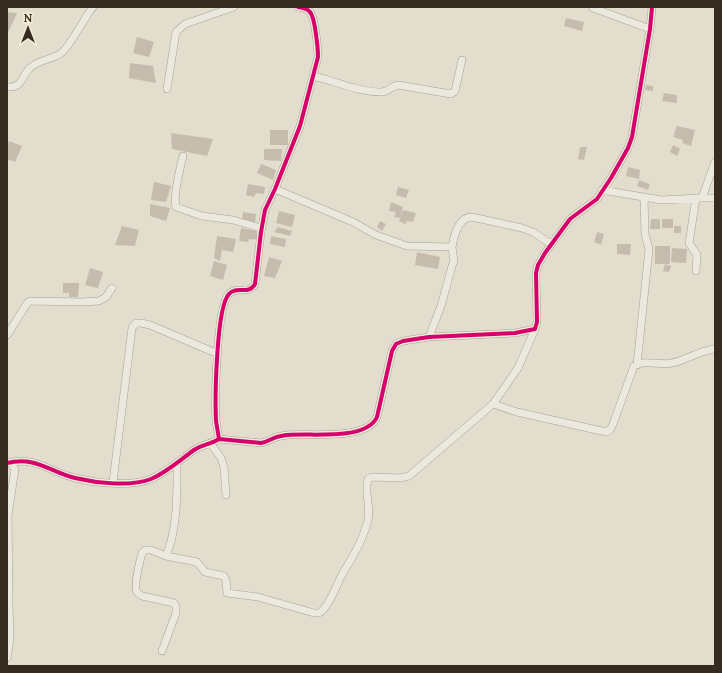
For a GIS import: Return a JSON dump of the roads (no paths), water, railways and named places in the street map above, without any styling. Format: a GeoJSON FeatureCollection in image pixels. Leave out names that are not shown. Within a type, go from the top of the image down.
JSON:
{"type":"FeatureCollection","features":[{"type":"Feature","properties":{"kind":"street"},"geometry":{"type":"LineString","coordinates":[[7,87],[16,86],[22,81],[29,69],[36,63],[59,54],[66,49],[93,7]]}},
{"type":"Feature","properties":{"kind":"street"},"geometry":{"type":"LineString","coordinates":[[167,89],[176,32],[185,24],[234,7]]}},
{"type":"Feature","properties":{"kind":"street"},"geometry":{"type":"LineString","coordinates":[[219,440],[216,422],[219,325],[228,294],[237,290],[249,290],[253,288],[255,284],[261,228],[265,210],[300,126],[318,57],[318,47],[312,14],[307,10],[298,7]]}},
{"type":"Feature","properties":{"kind":"street"},"geometry":{"type":"LineString","coordinates":[[162,651],[176,613],[176,606],[174,603],[142,596],[136,590],[136,580],[142,553],[145,550],[197,562],[204,572],[224,576],[226,580],[227,593],[258,597],[314,613],[322,612],[342,574],[355,554],[368,519],[368,479],[372,477],[400,478],[409,476],[493,404],[508,385],[518,368],[538,322],[536,273],[538,265],[551,244],[570,219],[597,199],[614,172],[632,137],[650,29],[652,7]]}},
{"type":"Feature","properties":{"kind":"street"},"geometry":{"type":"LineString","coordinates":[[593,8],[650,29]]}},
{"type":"Feature","properties":{"kind":"street"},"geometry":{"type":"LineString","coordinates":[[313,76],[359,89],[377,92],[388,91],[392,86],[398,85],[451,94],[455,91],[462,60]]}},
{"type":"Feature","properties":{"kind":"street"},"geometry":{"type":"LineString","coordinates":[[183,156],[177,186],[176,207],[202,216],[233,220],[261,228]]}},
{"type":"Feature","properties":{"kind":"street"},"geometry":{"type":"LineString","coordinates":[[696,271],[696,253],[688,243],[699,198],[715,162]]}},
{"type":"Feature","properties":{"kind":"street"},"geometry":{"type":"LineString","coordinates":[[275,189],[353,222],[376,235],[394,242],[407,246],[452,247]]}},
{"type":"Feature","properties":{"kind":"street"},"geometry":{"type":"LineString","coordinates":[[602,190],[662,200],[715,198]]}},
{"type":"Feature","properties":{"kind":"street"},"geometry":{"type":"LineString","coordinates":[[637,365],[649,249],[645,234],[644,198]]}},
{"type":"Feature","properties":{"kind":"street"},"geometry":{"type":"LineString","coordinates":[[429,337],[442,306],[454,261],[452,247],[454,238],[462,220],[466,217],[472,217],[522,228],[533,232],[551,244]]}},
{"type":"Feature","properties":{"kind":"street"},"geometry":{"type":"LineString","coordinates":[[7,335],[31,300],[81,302],[99,301],[106,297],[112,288]]}},
{"type":"Feature","properties":{"kind":"street"},"geometry":{"type":"LineString","coordinates":[[113,482],[132,328],[136,323],[150,325],[218,354]]}},
{"type":"Feature","properties":{"kind":"street"},"geometry":{"type":"LineString","coordinates":[[8,463],[34,463],[74,478],[113,482],[140,482],[151,478],[177,464],[195,449],[219,440],[260,443],[267,442],[280,436],[332,434],[363,429],[373,423],[377,417],[393,347],[396,344],[403,341],[429,337],[515,333],[535,329]]}},
{"type":"Feature","properties":{"kind":"street"},"geometry":{"type":"LineString","coordinates":[[493,404],[517,412],[606,432],[610,430],[613,424],[632,370],[637,365],[645,363],[672,363],[715,349]]}},
{"type":"Feature","properties":{"kind":"street"},"geometry":{"type":"LineString","coordinates":[[210,444],[221,458],[224,467],[226,495]]}},
{"type":"Feature","properties":{"kind":"street"},"geometry":{"type":"LineString","coordinates":[[7,658],[10,639],[8,605],[8,515],[15,469],[8,463]]}},
{"type":"Feature","properties":{"kind":"street"},"geometry":{"type":"LineString","coordinates":[[166,556],[173,535],[177,498],[177,464]]}}]}
